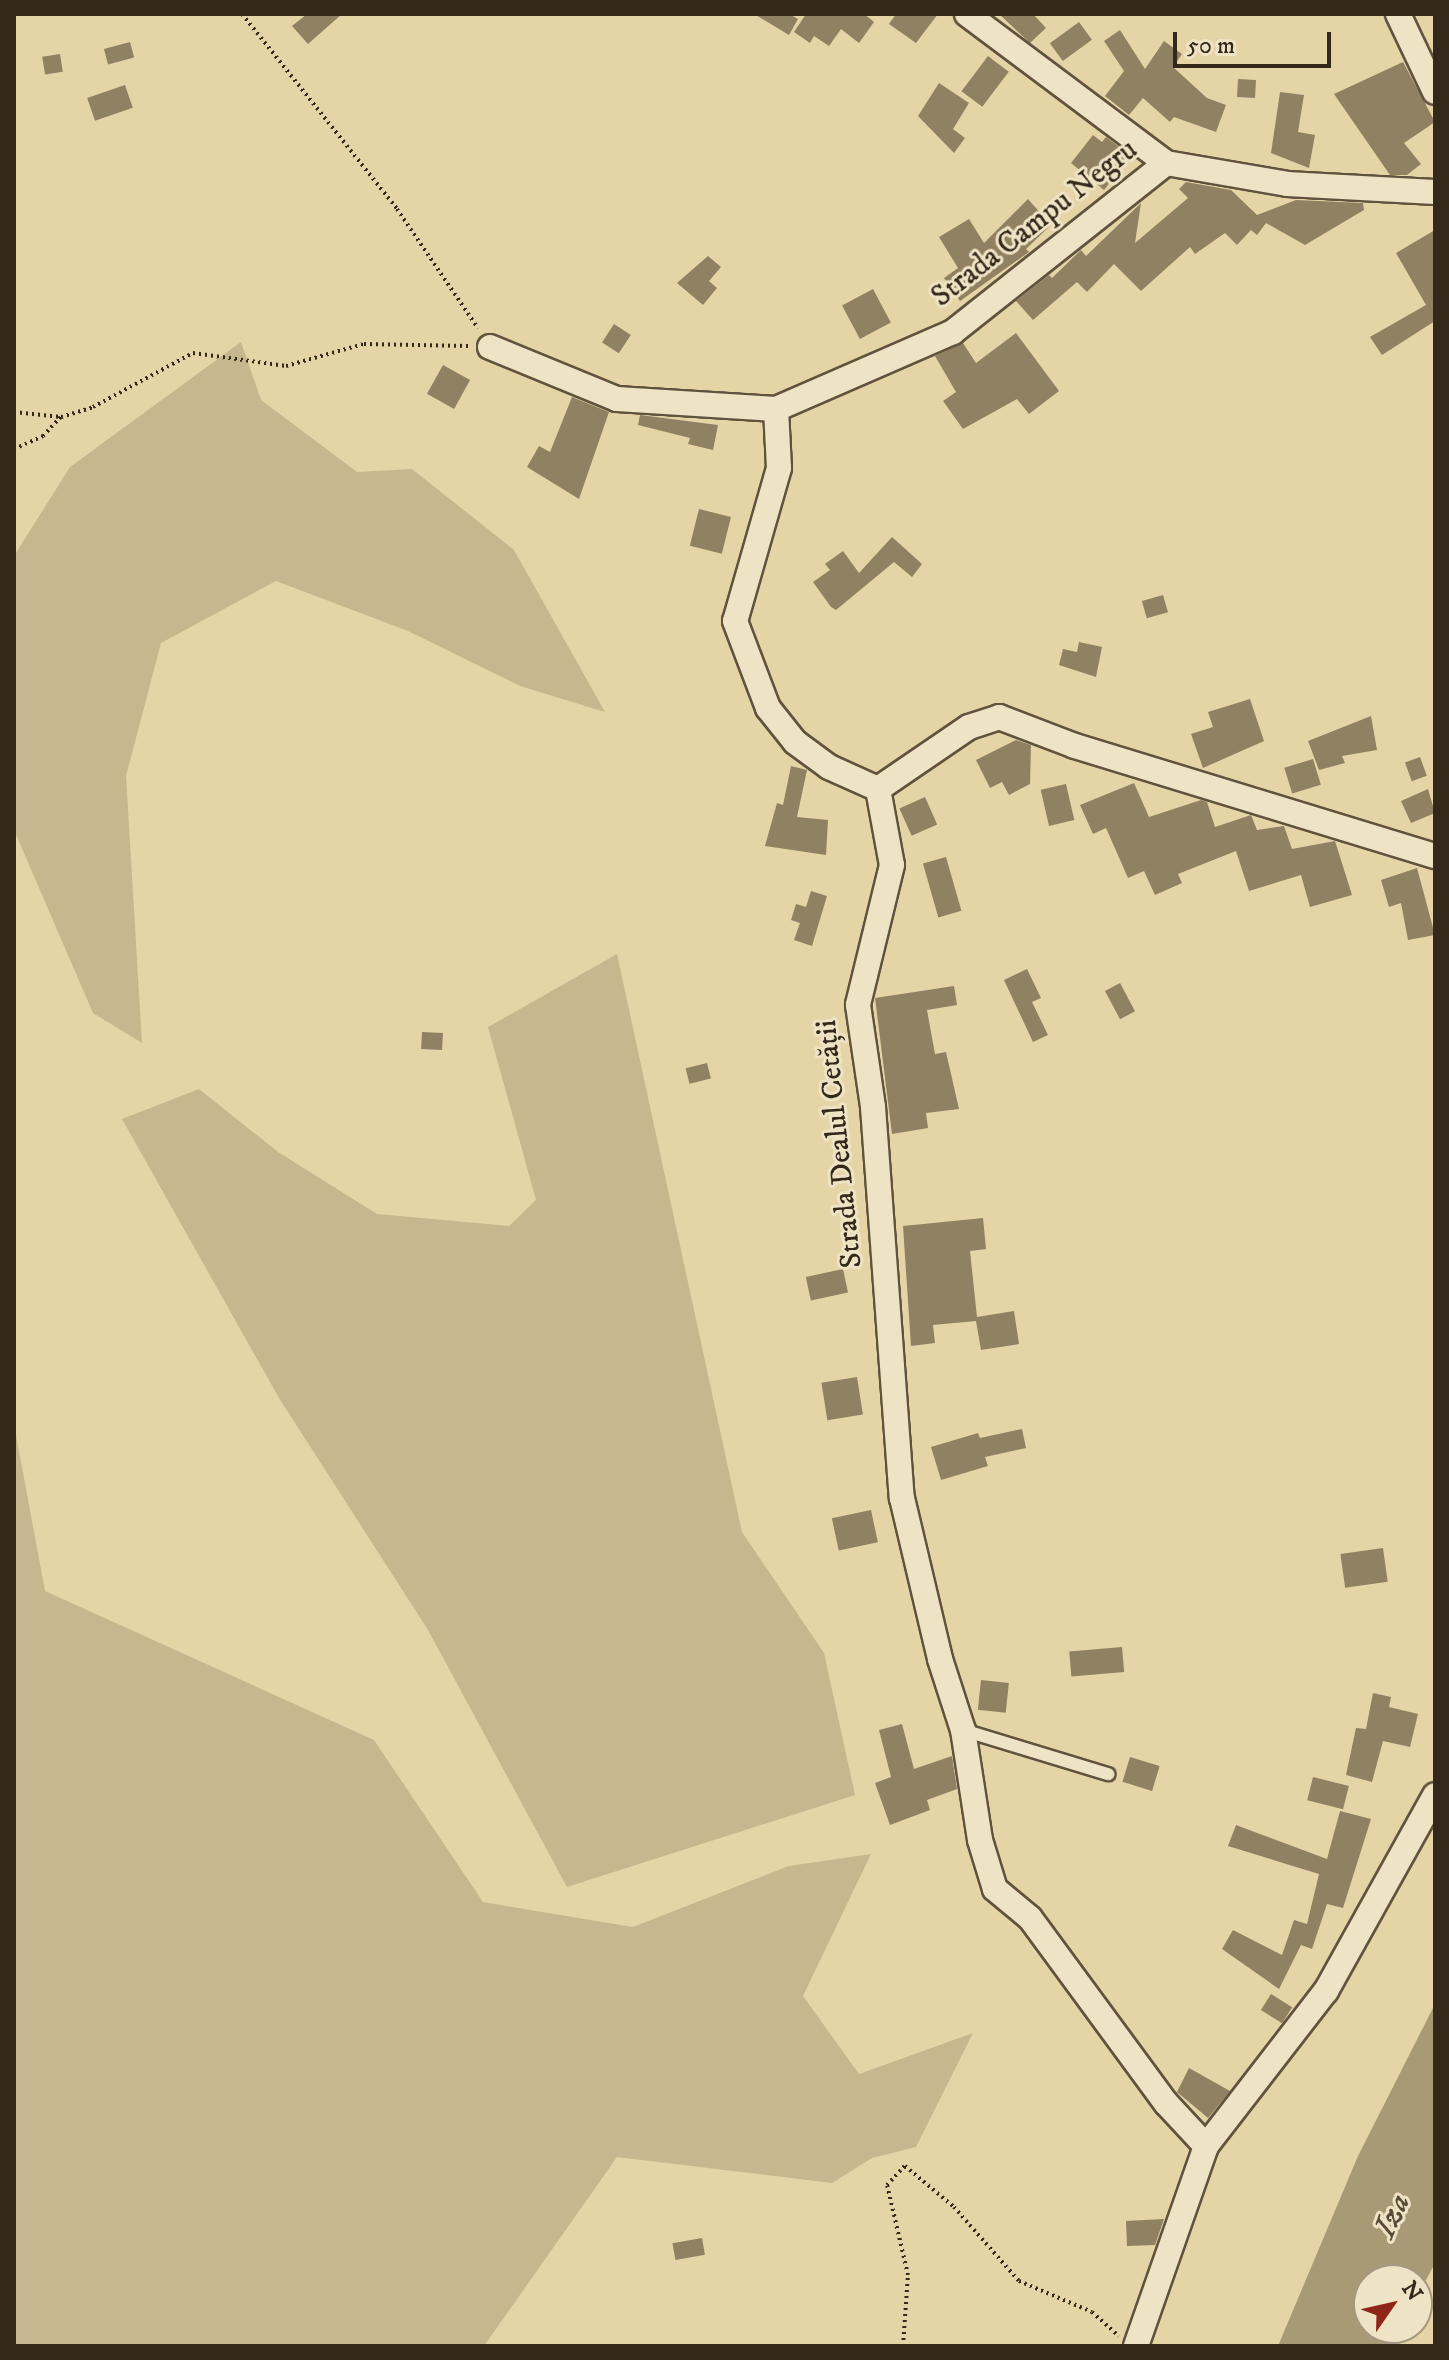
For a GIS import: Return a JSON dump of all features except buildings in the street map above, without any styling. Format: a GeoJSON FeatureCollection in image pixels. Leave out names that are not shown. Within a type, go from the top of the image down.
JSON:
{"type":"FeatureCollection","features":[{"type":"Feature","properties":{"kind":"street","name":"Strada Campu Negru"},"geometry":{"type":"LineString","coordinates":[[967,14],[1166,163],[1287,184],[1435,192]]}},
{"type":"Feature","properties":{"kind":"street"},"geometry":{"type":"LineString","coordinates":[[1398,14],[1435,92]]}},
{"type":"Feature","properties":{"kind":"street","name":"Strada Campu Negru"},"geometry":{"type":"LineString","coordinates":[[490,347],[617,399],[776,409],[953,332],[1166,163]]}},
{"type":"Feature","properties":{"kind":"street"},"geometry":{"type":"LineString","coordinates":[[776,409],[779,468],[735,621],[768,708],[795,742],[829,767],[878,789],[969,727],[999,717],[1075,746],[1435,856]]}},
{"type":"Feature","properties":{"kind":"street","name":"Strada Dealul Cetății"},"geometry":{"type":"LineString","coordinates":[[878,789],[892,865],[858,1005],[873,1107],[902,1498],[940,1659],[963,1730],[980,1840],[995,1889],[1030,1918],[1166,2103],[1206,2146]]}},
{"type":"Feature","properties":{"kind":"street"},"geometry":{"type":"LineString","coordinates":[[1136,2346],[1206,2146],[1326,1991],[1435,1795]]}},
{"type":"Feature","properties":{"kind":"lane"},"geometry":{"type":"LineString","coordinates":[[963,1730],[1108,1774]]}},
{"type":"Feature","properties":{"kind":"path"},"geometry":{"type":"LineString","coordinates":[[242,14],[397,209],[490,347]]}},
{"type":"Feature","properties":{"kind":"path"},"geometry":{"type":"LineString","coordinates":[[14,449],[43,436],[61,417],[127,390],[149,372],[193,353],[286,366],[364,344],[490,347]]}},
{"type":"Feature","properties":{"kind":"path"},"geometry":{"type":"LineString","coordinates":[[14,412],[61,417]]}},
{"type":"Feature","properties":{"kind":"path"},"geometry":{"type":"LineString","coordinates":[[903,2346],[908,2275],[887,2185],[905,2166],[954,2207],[1019,2281],[1092,2312],[1129,2346]]}},
{"type":"Feature","properties":{"kind":"shaded area"},"geometry":{"type":"Polygon","coordinates":[[[241,342],[261,400],[357,472],[412,469],[514,550],[605,712],[520,686],[408,631],[276,581],[161,643],[126,776],[142,1043],[93,1013],[14,830],[14,556],[70,467],[241,342]]]}},
{"type":"Feature","properties":{"kind":"shaded area"},"geometry":{"type":"Polygon","coordinates":[[[617,954],[742,1532],[824,1653],[855,1795],[567,1887],[428,1630],[279,1398],[122,1119],[199,1089],[278,1152],[377,1214],[509,1226],[536,1200],[488,1027],[617,954]]]}},
{"type":"Feature","properties":{"kind":"shaded area"},"geometry":{"type":"Polygon","coordinates":[[[14,1424],[45,1591],[374,1740],[483,1902],[633,1927],[789,1866],[871,1854],[803,1996],[859,2074],[973,2033],[916,2147],[872,2158],[832,2183],[617,2157],[484,2346],[14,2346],[14,1424]]]}},
{"type":"Feature","properties":{"kind":"water","name":"Iza"},"geometry":{"type":"Polygon","coordinates":[[[1435,2004],[1435,2263],[1433,2267],[1433,2264],[1353,2264],[1353,2344],[1391,2346],[1278,2346],[1358,2156],[1435,2004]]]}}]}
